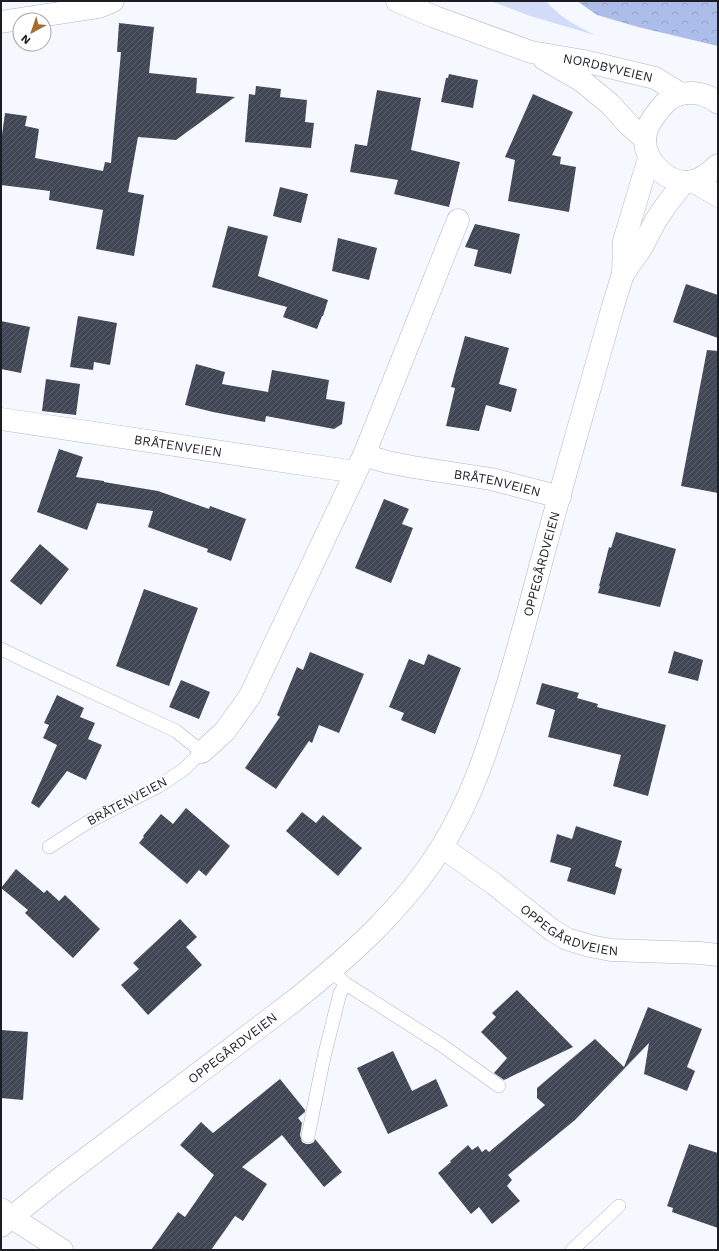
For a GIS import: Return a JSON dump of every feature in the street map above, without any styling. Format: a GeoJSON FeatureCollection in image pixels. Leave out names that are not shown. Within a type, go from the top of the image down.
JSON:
{"type":"FeatureCollection","features":[{"type":"Feature","properties":{"kind":"main road"},"geometry":{"type":"LineString","coordinates":[[1,22],[99,7],[113,1]]}},
{"type":"Feature","properties":{"kind":"main road","name":"NORDBYVEIEN"},"geometry":{"type":"LineString","coordinates":[[397,1],[434,17],[531,52],[582,81],[610,104],[647,149],[656,167],[662,173],[673,179],[689,182],[718,196]]}},
{"type":"Feature","properties":{"kind":"main road","name":"NORDBYVEIEN"},"geometry":{"type":"LineString","coordinates":[[531,52],[584,61],[654,78],[681,94]]}},
{"type":"Feature","properties":{"kind":"main road"},"geometry":{"type":"LineString","coordinates":[[647,149],[647,129],[658,110],[668,100],[681,94],[694,93],[706,95],[718,103]]}},
{"type":"Feature","properties":{"kind":"main road","name":"OPPEGÅRDVEIEN"},"geometry":{"type":"LineString","coordinates":[[4,1217],[54,1183],[295,1000],[338,977],[373,932],[428,869],[442,847],[472,788],[489,742],[521,640],[623,274],[624,242],[647,149]]}},
{"type":"Feature","properties":{"kind":"main road"},"geometry":{"type":"LineString","coordinates":[[689,182],[706,175],[718,165]]}},
{"type":"Feature","properties":{"kind":"main road","name":"OPPEGÅRDVEIEN"},"geometry":{"type":"LineString","coordinates":[[623,274],[642,247],[656,220],[689,182]]}},
{"type":"Feature","properties":{"kind":"main road","name":"BRÅTENVEIEN"},"geometry":{"type":"LineString","coordinates":[[202,752],[225,731],[250,696],[360,464],[458,220]]}},
{"type":"Feature","properties":{"kind":"main road","name":"BRÅTENVEIEN"},"geometry":{"type":"LineString","coordinates":[[1,420],[360,464],[387,462],[491,479],[560,497]]}},
{"type":"Feature","properties":{"kind":"main road","name":"OPPEGÅRDVEIEN"},"geometry":{"type":"LineString","coordinates":[[442,847],[494,884],[552,930],[567,939],[590,946],[611,950],[718,955]]}},
{"type":"Feature","properties":{"kind":"main road"},"geometry":{"type":"LineString","coordinates":[[4,1217],[62,1250]]}},
{"type":"Feature","properties":{"kind":"lane"},"geometry":{"type":"LineString","coordinates":[[1,649],[176,731],[202,752]]}},
{"type":"Feature","properties":{"kind":"lane","name":"BRÅTENVEIEN"},"geometry":{"type":"LineString","coordinates":[[49,847],[88,822],[159,786],[183,770],[202,752]]}},
{"type":"Feature","properties":{"kind":"lane"},"geometry":{"type":"LineString","coordinates":[[338,977],[440,1044],[499,1086]]}},
{"type":"Feature","properties":{"kind":"lane"},"geometry":{"type":"LineString","coordinates":[[308,1136],[324,1057],[340,993],[338,977]]}},
{"type":"Feature","properties":{"kind":"lane"},"geometry":{"type":"LineString","coordinates":[[572,1250],[619,1206]]}},
{"type":"Feature","properties":{"kind":"shaded area"},"geometry":{"type":"Polygon","coordinates":[[[491,1],[546,1],[562,16],[575,25],[595,35],[530,16],[491,1]]]}},
{"type":"Feature","properties":{"kind":"green space"},"geometry":{"type":"Polygon","coordinates":[[[577,1],[718,1],[718,46],[638,27],[597,15],[577,1]]]}},
{"type":"Feature","properties":{"kind":"building"},"geometry":{"type":"Polygon","coordinates":[[[119,23],[154,27],[149,73],[197,78],[196,93],[235,97],[176,140],[138,137],[128,192],[144,195],[134,256],[96,249],[103,210],[49,200],[50,191],[1,185],[1,142],[5,113],[27,116],[25,126],[39,129],[35,158],[103,171],[105,162],[111,163],[121,52],[117,52],[119,23]]]}},
{"type":"Feature","properties":{"kind":"building"},"geometry":{"type":"Polygon","coordinates":[[[449,74],[478,80],[473,108],[441,102],[446,78],[448,78],[449,74]]]}},
{"type":"Feature","properties":{"kind":"building"},"geometry":{"type":"Polygon","coordinates":[[[256,86],[281,89],[280,97],[307,100],[305,122],[314,123],[311,148],[245,142],[249,94],[255,95],[256,86]]]}},
{"type":"Feature","properties":{"kind":"building"},"geometry":{"type":"Polygon","coordinates":[[[377,90],[421,98],[411,150],[460,162],[449,207],[394,194],[398,180],[350,172],[355,144],[367,146],[377,90]]]}},
{"type":"Feature","properties":{"kind":"building"},"geometry":{"type":"Polygon","coordinates":[[[533,94],[573,112],[552,155],[561,157],[560,164],[576,167],[569,212],[508,201],[515,160],[505,157],[533,94]]]}},
{"type":"Feature","properties":{"kind":"building"},"geometry":{"type":"Polygon","coordinates":[[[280,187],[308,194],[301,223],[273,216],[280,187]]]}},
{"type":"Feature","properties":{"kind":"building"},"geometry":{"type":"Polygon","coordinates":[[[475,224],[520,234],[511,274],[474,266],[478,250],[465,247],[475,224]]]}},
{"type":"Feature","properties":{"kind":"building"},"geometry":{"type":"Polygon","coordinates":[[[228,226],[268,236],[258,276],[328,300],[317,329],[283,317],[287,307],[212,287],[228,226]]]}},
{"type":"Feature","properties":{"kind":"building"},"geometry":{"type":"Polygon","coordinates":[[[338,238],[377,248],[369,280],[332,271],[338,238]]]}},
{"type":"Feature","properties":{"kind":"building"},"geometry":{"type":"Polygon","coordinates":[[[686,284],[718,295],[718,338],[673,322],[686,284]]]}},
{"type":"Feature","properties":{"kind":"building"},"geometry":{"type":"Polygon","coordinates":[[[78,316],[117,323],[110,365],[94,362],[93,370],[70,367],[78,316]]]}},
{"type":"Feature","properties":{"kind":"building"},"geometry":{"type":"Polygon","coordinates":[[[1,321],[30,327],[21,373],[1,369],[1,321]]]}},
{"type":"Feature","properties":{"kind":"building"},"geometry":{"type":"Polygon","coordinates":[[[465,336],[509,348],[499,384],[517,389],[511,412],[486,405],[479,431],[446,426],[455,388],[451,387],[465,336]]]}},
{"type":"Feature","properties":{"kind":"building"},"geometry":{"type":"Polygon","coordinates":[[[707,350],[718,351],[718,493],[681,486],[707,350]]]}},
{"type":"Feature","properties":{"kind":"building"},"geometry":{"type":"Polygon","coordinates":[[[196,364],[225,372],[222,384],[268,392],[272,370],[329,380],[326,399],[345,402],[342,424],[334,429],[266,416],[265,422],[185,405],[196,364]]]}},
{"type":"Feature","properties":{"kind":"building"},"geometry":{"type":"Polygon","coordinates":[[[46,379],[80,384],[76,415],[42,411],[46,379]]]}},
{"type":"Feature","properties":{"kind":"building"},"geometry":{"type":"Polygon","coordinates":[[[59,449],[83,457],[76,477],[158,491],[209,509],[210,506],[246,519],[231,561],[207,552],[208,549],[148,527],[153,511],[97,503],[87,530],[37,512],[59,449]]]}},
{"type":"Feature","properties":{"kind":"building"},"geometry":{"type":"Polygon","coordinates":[[[384,499],[409,509],[402,524],[413,528],[391,583],[355,568],[384,499]]]}},
{"type":"Feature","properties":{"kind":"building"},"geometry":{"type":"Polygon","coordinates":[[[616,532],[676,549],[660,607],[598,593],[609,547],[611,548],[616,532]]]}},
{"type":"Feature","properties":{"kind":"building"},"geometry":{"type":"Polygon","coordinates":[[[40,544],[69,569],[41,605],[10,581],[40,544]]]}},
{"type":"Feature","properties":{"kind":"building"},"geometry":{"type":"Polygon","coordinates":[[[144,589],[198,608],[169,686],[116,666],[144,589]]]}},
{"type":"Feature","properties":{"kind":"building"},"geometry":{"type":"Polygon","coordinates":[[[674,651],[703,660],[698,681],[668,673],[674,651]]]}},
{"type":"Feature","properties":{"kind":"building"},"geometry":{"type":"Polygon","coordinates":[[[310,652],[364,674],[339,733],[319,725],[312,743],[309,741],[276,789],[245,768],[280,717],[277,715],[297,667],[303,670],[310,652]]]}},
{"type":"Feature","properties":{"kind":"building"},"geometry":{"type":"Polygon","coordinates":[[[428,654],[461,668],[435,734],[401,720],[404,713],[389,707],[409,659],[424,665],[428,654]]]}},
{"type":"Feature","properties":{"kind":"building"},"geometry":{"type":"Polygon","coordinates":[[[181,680],[210,692],[199,719],[169,707],[181,680]]]}},
{"type":"Feature","properties":{"kind":"building"},"geometry":{"type":"Polygon","coordinates":[[[542,683],[579,693],[577,698],[598,704],[597,707],[666,725],[648,796],[613,786],[621,755],[548,737],[555,710],[536,704],[542,683]]]}},
{"type":"Feature","properties":{"kind":"building"},"geometry":{"type":"Polygon","coordinates":[[[57,695],[84,708],[80,717],[95,723],[88,739],[102,745],[86,780],[67,771],[39,808],[31,803],[57,745],[43,738],[49,725],[44,723],[57,695]]]}},
{"type":"Feature","properties":{"kind":"building"},"geometry":{"type":"Polygon","coordinates":[[[186,808],[230,846],[206,876],[199,870],[187,884],[139,843],[161,814],[173,824],[186,808]]]}},
{"type":"Feature","properties":{"kind":"building"},"geometry":{"type":"Polygon","coordinates":[[[302,812],[316,823],[323,815],[362,848],[338,876],[286,831],[302,812]]]}},
{"type":"Feature","properties":{"kind":"building"},"geometry":{"type":"Polygon","coordinates":[[[576,826],[622,841],[615,866],[622,869],[615,895],[567,881],[571,868],[550,862],[557,834],[572,839],[576,826]]]}},
{"type":"Feature","properties":{"kind":"building"},"geometry":{"type":"Polygon","coordinates":[[[16,869],[44,893],[47,890],[59,901],[65,895],[100,929],[73,958],[25,913],[28,910],[1,888],[16,869]]]}},
{"type":"Feature","properties":{"kind":"building"},"geometry":{"type":"Polygon","coordinates":[[[180,919],[197,937],[186,947],[202,965],[148,1015],[121,985],[139,969],[133,963],[180,919]]]}},
{"type":"Feature","properties":{"kind":"building"},"geometry":{"type":"Polygon","coordinates":[[[517,990],[573,1047],[504,1080],[494,1073],[507,1058],[481,1032],[496,1017],[492,1013],[517,990]]]}},
{"type":"Feature","properties":{"kind":"building"},"geometry":{"type":"Polygon","coordinates":[[[648,1007],[702,1029],[687,1067],[695,1071],[687,1091],[644,1074],[649,1043],[575,1120],[508,1175],[512,1180],[507,1186],[520,1201],[492,1224],[479,1207],[471,1214],[438,1173],[468,1145],[472,1150],[478,1146],[482,1152],[486,1149],[489,1152],[545,1105],[537,1098],[537,1088],[595,1039],[624,1067],[648,1007]]]}},
{"type":"Feature","properties":{"kind":"building"},"geometry":{"type":"Polygon","coordinates":[[[1,1030],[28,1032],[23,1100],[1,1098],[1,1030]]]}},
{"type":"Feature","properties":{"kind":"building"},"geometry":{"type":"Polygon","coordinates":[[[393,1051],[412,1091],[436,1079],[448,1106],[388,1134],[357,1068],[393,1051]]]}},
{"type":"Feature","properties":{"kind":"building"},"geometry":{"type":"Polygon","coordinates":[[[280,1079],[305,1110],[305,1112],[298,1118],[302,1123],[300,1135],[302,1142],[310,1144],[314,1142],[315,1139],[342,1172],[324,1187],[282,1135],[242,1167],[267,1184],[243,1221],[235,1216],[211,1250],[151,1250],[178,1212],[185,1217],[214,1175],[180,1145],[201,1122],[213,1133],[280,1079]]]}},
{"type":"Feature","properties":{"kind":"building"},"geometry":{"type":"Polygon","coordinates":[[[689,1144],[718,1153],[718,1228],[672,1212],[673,1208],[667,1206],[689,1144]]]}}]}
